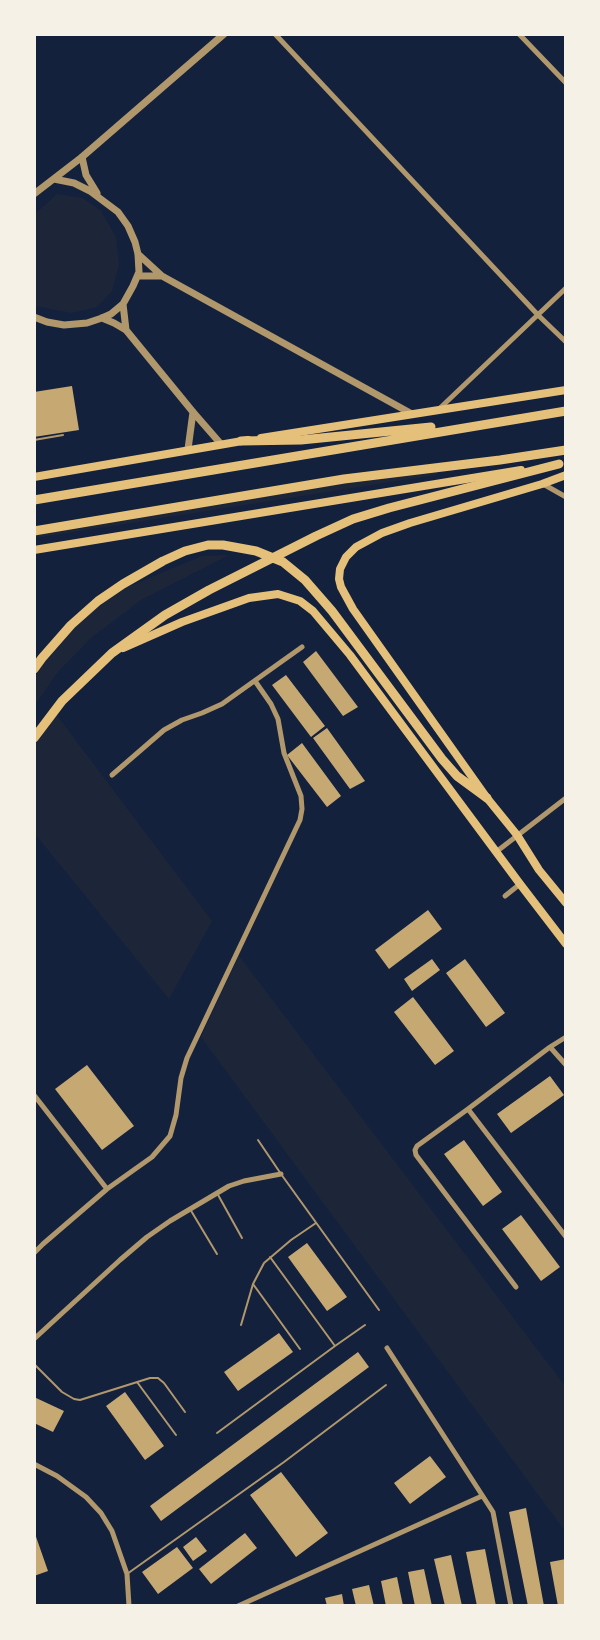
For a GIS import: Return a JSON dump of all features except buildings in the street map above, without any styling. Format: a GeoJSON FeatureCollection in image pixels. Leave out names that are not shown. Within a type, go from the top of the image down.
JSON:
{"type":"FeatureCollection","features":[{"type":"Feature","properties":{"kind":"highway"},"geometry":{"type":"LineString","coordinates":[[34,500],[566,411]]}},
{"type":"Feature","properties":{"kind":"highway"},"geometry":{"type":"LineString","coordinates":[[241,441],[301,440],[433,426],[478,424]]}},
{"type":"Feature","properties":{"kind":"highway"},"geometry":{"type":"LineString","coordinates":[[34,531],[344,479],[566,450]]}},
{"type":"Feature","properties":{"kind":"highway"},"geometry":{"type":"LineString","coordinates":[[34,738],[62,700],[112,653],[165,615],[209,590],[353,519],[562,463]]}},
{"type":"Feature","properties":{"kind":"highway"},"geometry":{"type":"LineString","coordinates":[[34,669],[71,626],[98,601],[163,561],[185,551],[208,545],[223,545],[256,551],[283,562],[305,580],[332,611],[442,759],[457,776],[487,798]]}},
{"type":"Feature","properties":{"kind":"main road"},"geometry":{"type":"LineString","coordinates":[[34,477],[188,449],[566,390]]}},
{"type":"Feature","properties":{"kind":"main road"},"geometry":{"type":"LineString","coordinates":[[34,550],[562,463]]}},
{"type":"Feature","properties":{"kind":"main road"},"geometry":{"type":"LineString","coordinates":[[566,475],[382,533],[356,547],[345,557],[339,579],[341,588],[353,609],[487,798],[517,835],[539,870],[566,903]]}},
{"type":"Feature","properties":{"kind":"main road"},"geometry":{"type":"LineString","coordinates":[[112,653],[182,622],[249,598],[278,594],[300,601],[313,610],[350,655],[566,944]]}},
{"type":"Feature","properties":{"kind":"street"},"geometry":{"type":"LineString","coordinates":[[34,194],[82,157],[224,34]]}},
{"type":"Feature","properties":{"kind":"street"},"geometry":{"type":"LineString","coordinates":[[275,34],[538,315],[566,342]]}},
{"type":"Feature","properties":{"kind":"street"},"geometry":{"type":"LineString","coordinates":[[519,34],[566,83]]}},
{"type":"Feature","properties":{"kind":"street"},"geometry":{"type":"LineString","coordinates":[[82,157],[86,175],[98,196]]}},
{"type":"Feature","properties":{"kind":"street"},"geometry":{"type":"LineString","coordinates":[[34,317],[64,325],[102,318],[123,304],[138,276],[138,254],[132,234],[118,212],[98,196],[74,183],[54,179]]}},
{"type":"Feature","properties":{"kind":"street"},"geometry":{"type":"LineString","coordinates":[[138,254],[162,276],[413,415]]}},
{"type":"Feature","properties":{"kind":"street"},"geometry":{"type":"LineString","coordinates":[[138,276],[162,276]]}},
{"type":"Feature","properties":{"kind":"street"},"geometry":{"type":"LineString","coordinates":[[437,411],[566,288]]}},
{"type":"Feature","properties":{"kind":"street"},"geometry":{"type":"LineString","coordinates":[[123,304],[126,330]]}},
{"type":"Feature","properties":{"kind":"street"},"geometry":{"type":"LineString","coordinates":[[102,318],[126,330],[220,444]]}},
{"type":"Feature","properties":{"kind":"street"},"geometry":{"type":"LineString","coordinates":[[188,449],[193,412]]}},
{"type":"Feature","properties":{"kind":"street"},"geometry":{"type":"LineString","coordinates":[[542,484],[566,497]]}},
{"type":"Feature","properties":{"kind":"street"},"geometry":{"type":"LineString","coordinates":[[112,775],[164,730],[222,704],[302,647]]}},
{"type":"Feature","properties":{"kind":"street"},"geometry":{"type":"LineString","coordinates":[[34,1253],[107,1189],[152,1157],[170,1136],[187,1058],[300,820],[301,796],[286,760],[278,719],[255,681]]}},
{"type":"Feature","properties":{"kind":"street"},"geometry":{"type":"LineString","coordinates":[[495,852],[566,798]]}},
{"type":"Feature","properties":{"kind":"street"},"geometry":{"type":"LineString","coordinates":[[505,896],[520,884]]}},
{"type":"Feature","properties":{"kind":"street"},"geometry":{"type":"LineString","coordinates":[[516,1287],[416,1155],[415,1150],[417,1146],[566,1037]]}},
{"type":"Feature","properties":{"kind":"street"},"geometry":{"type":"LineString","coordinates":[[550,1047],[566,1065]]}},
{"type":"Feature","properties":{"kind":"street"},"geometry":{"type":"LineString","coordinates":[[34,1095],[107,1189]]}},
{"type":"Feature","properties":{"kind":"street"},"geometry":{"type":"LineString","coordinates":[[468,1109],[566,1237]]}},
{"type":"Feature","properties":{"kind":"street"},"geometry":{"type":"LineString","coordinates":[[34,1339],[138,1245],[170,1221],[217,1193],[244,1181],[281,1174]]}},
{"type":"Feature","properties":{"kind":"street"},"geometry":{"type":"LineString","coordinates":[[387,1348],[493,1512],[511,1605]]}},
{"type":"Feature","properties":{"kind":"street"},"geometry":{"type":"LineString","coordinates":[[34,1464],[57,1476],[86,1497],[101,1513],[112,1531],[127,1574],[129,1605]]}},
{"type":"Feature","properties":{"kind":"street"},"geometry":{"type":"LineString","coordinates":[[238,1605],[482,1496]]}},
{"type":"Feature","properties":{"kind":"lane"},"geometry":{"type":"LineString","coordinates":[[34,440],[63,435]]}},
{"type":"Feature","properties":{"kind":"lane"},"geometry":{"type":"LineString","coordinates":[[258,1140],[379,1310]]}},
{"type":"Feature","properties":{"kind":"lane"},"geometry":{"type":"LineString","coordinates":[[217,1193],[242,1238]]}},
{"type":"Feature","properties":{"kind":"lane"},"geometry":{"type":"LineString","coordinates":[[190,1209],[217,1254]]}},
{"type":"Feature","properties":{"kind":"lane"},"geometry":{"type":"LineString","coordinates":[[241,1324],[259,1271],[270,1257],[316,1223]]}},
{"type":"Feature","properties":{"kind":"lane"},"geometry":{"type":"LineString","coordinates":[[270,1257],[335,1346]]}},
{"type":"Feature","properties":{"kind":"lane"},"geometry":{"type":"LineString","coordinates":[[253,1284],[300,1349]]}},
{"type":"Feature","properties":{"kind":"lane"},"geometry":{"type":"LineString","coordinates":[[217,1433],[365,1325]]}},
{"type":"Feature","properties":{"kind":"lane"},"geometry":{"type":"LineString","coordinates":[[34,1364],[62,1392],[80,1400],[137,1382],[154,1378],[161,1380],[185,1412]]}},
{"type":"Feature","properties":{"kind":"lane"},"geometry":{"type":"LineString","coordinates":[[137,1382],[176,1435]]}},
{"type":"Feature","properties":{"kind":"lane"},"geometry":{"type":"LineString","coordinates":[[127,1574],[284,1462],[386,1385]]}},
{"type":"Feature","properties":{"kind":"shaded area"},"geometry":{"type":"Polygon","coordinates":[[[57,194],[83,198],[101,211],[116,237],[119,264],[112,291],[97,307],[72,313],[35,306],[35,214],[57,194]]]}},
{"type":"Feature","properties":{"kind":"shaded area"},"geometry":{"type":"Polygon","coordinates":[[[446,466],[435,475],[35,538],[35,534],[446,466]]]}},
{"type":"Feature","properties":{"kind":"shaded area"},"geometry":{"type":"Polygon","coordinates":[[[229,555],[141,600],[92,637],[57,673],[35,705],[35,676],[58,643],[82,619],[123,589],[202,556],[229,555]]]}},
{"type":"Feature","properties":{"kind":"shaded area"},"geometry":{"type":"Polygon","coordinates":[[[55,713],[212,921],[169,999],[35,834],[34,747],[55,713]]]}},
{"type":"Feature","properties":{"kind":"shaded area"},"geometry":{"type":"Polygon","coordinates":[[[239,956],[565,1386],[565,1531],[201,1037],[239,956]]]}}]}
